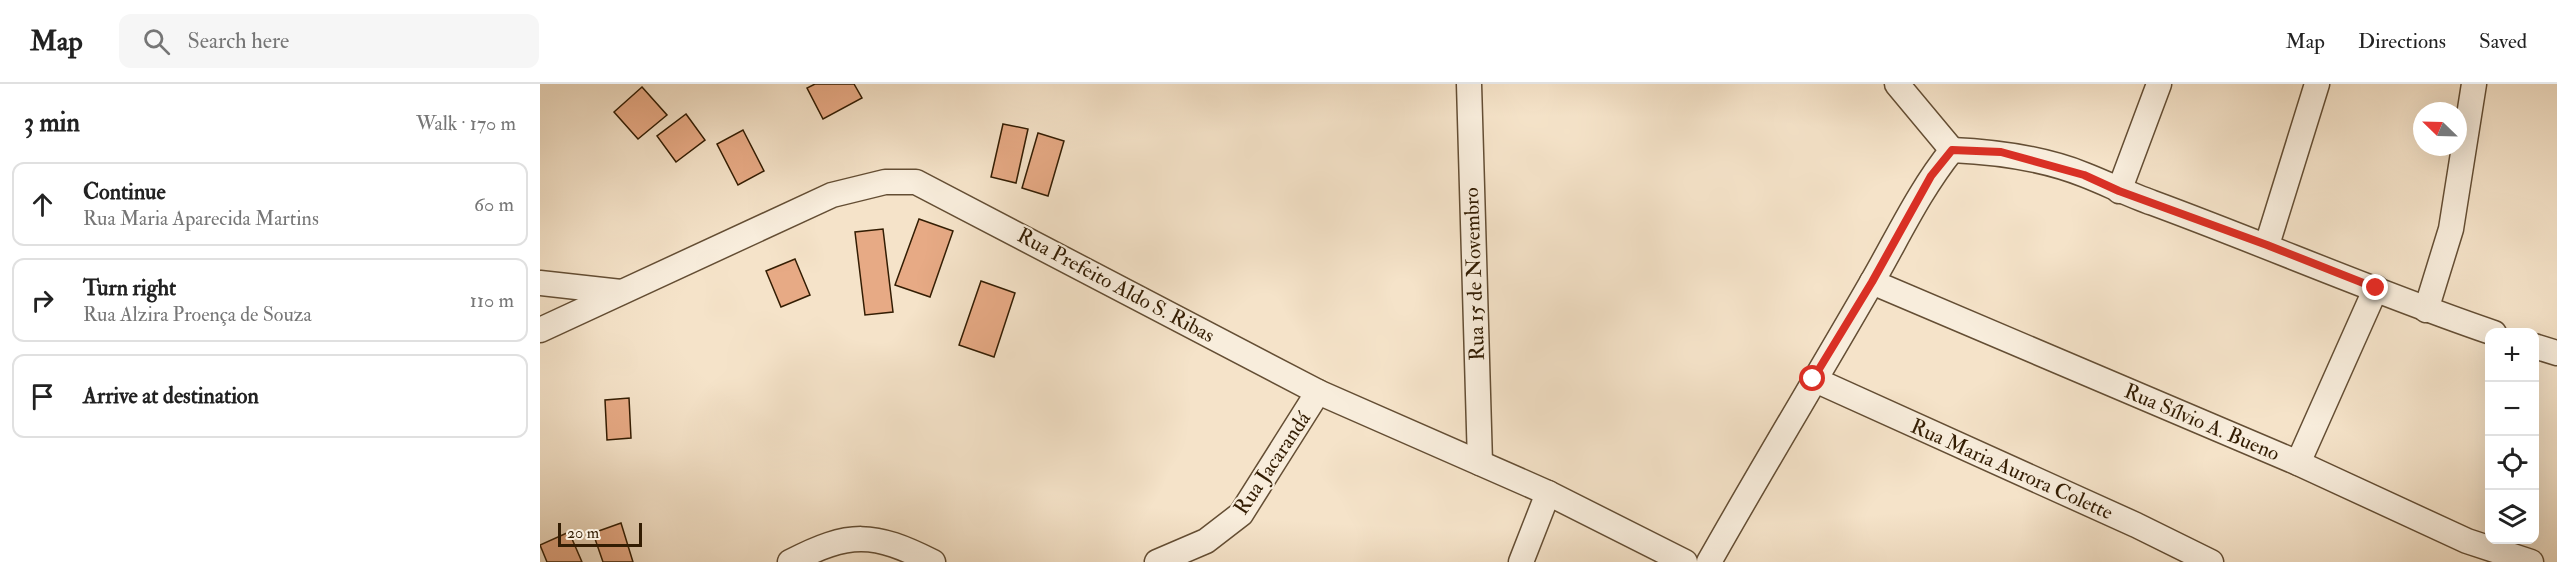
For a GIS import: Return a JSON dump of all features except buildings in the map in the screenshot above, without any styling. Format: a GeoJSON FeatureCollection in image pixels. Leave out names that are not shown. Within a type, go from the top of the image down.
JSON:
{"type":"FeatureCollection","features":[{"type":"Feature","properties":{"kind":"street","name":"Rua 15 de Novembro"},"geometry":{"type":"LineString","coordinates":[[1469,84],[1480,463]]}},
{"type":"Feature","properties":{"kind":"street"},"geometry":{"type":"LineString","coordinates":[[1897,84],[1952,150],[2001,152],[2084,175],[2119,191],[2376,288],[2426,310],[2485,330]]}},
{"type":"Feature","properties":{"kind":"street"},"geometry":{"type":"LineString","coordinates":[[2119,191],[2159,84]]}},
{"type":"Feature","properties":{"kind":"street"},"geometry":{"type":"LineString","coordinates":[[2267,245],[2316,84]]}},
{"type":"Feature","properties":{"kind":"street"},"geometry":{"type":"LineString","coordinates":[[2426,310],[2451,230],[2474,84]]}},
{"type":"Feature","properties":{"kind":"street"},"geometry":{"type":"LineString","coordinates":[[1709,562],[1931,176],[1952,150]]}},
{"type":"Feature","properties":{"kind":"street","name":"Rua Prefeito Aldo S. Ribas"},"geometry":{"type":"LineString","coordinates":[[540,330],[832,195],[885,182],[916,182],[1318,392],[1548,494],[1685,562]]}},
{"type":"Feature","properties":{"kind":"street","name":"Rua Sílvio A. Bueno"},"geometry":{"type":"LineString","coordinates":[[1872,282],[2298,463],[2467,541],[2531,562]]}},
{"type":"Feature","properties":{"kind":"street"},"geometry":{"type":"LineString","coordinates":[[540,283],[621,292]]}},
{"type":"Feature","properties":{"kind":"street"},"geometry":{"type":"LineString","coordinates":[[2298,463],[2376,288]]}},
{"type":"Feature","properties":{"kind":"street"},"geometry":{"type":"LineString","coordinates":[[2539,347],[2557,353]]}},
{"type":"Feature","properties":{"kind":"street","name":"Rua Maria Aurora Colette"},"geometry":{"type":"LineString","coordinates":[[1813,379],[2136,525],[2211,562]]}},
{"type":"Feature","properties":{"kind":"street","name":"Rua Jacarandá"},"geometry":{"type":"LineString","coordinates":[[1157,562],[1206,541],[1241,514],[1318,392]]}},
{"type":"Feature","properties":{"kind":"street"},"geometry":{"type":"LineString","coordinates":[[1521,562],[1548,494]]}},
{"type":"Feature","properties":{"kind":"street"},"geometry":{"type":"LineString","coordinates":[[790,562],[823,545],[859,537],[896,543],[933,562]]}},
{"type":"Feature","properties":{"kind":"route"},"geometry":{"type":"LineString","coordinates":[[1813,379],[1872,282],[1931,176],[1952,150],[2001,152],[2084,175],[2119,191],[2376,288]]}}]}
